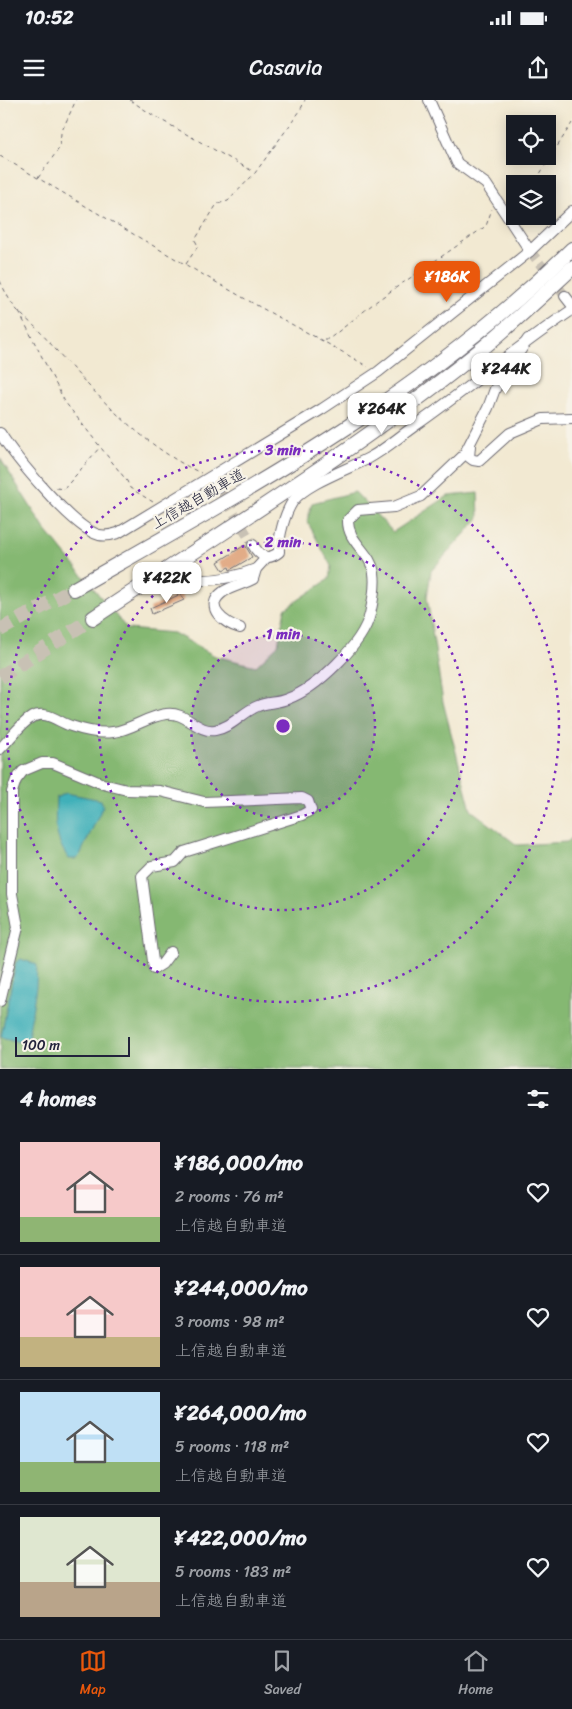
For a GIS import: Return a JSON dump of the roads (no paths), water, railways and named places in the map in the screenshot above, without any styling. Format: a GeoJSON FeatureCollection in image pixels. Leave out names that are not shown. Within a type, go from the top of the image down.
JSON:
{"type":"FeatureCollection","features":[{"type":"Feature","properties":{"kind":"highway","name":"上信越自動車道"},"geometry":{"type":"LineString","coordinates":[[74,589],[242,494],[355,424],[467,343],[572,249]]}},
{"type":"Feature","properties":{"kind":"highway"},"geometry":{"type":"LineString","coordinates":[[93,618],[320,467],[418,397],[474,355],[572,268]]}},
{"type":"Feature","properties":{"kind":"street"},"geometry":{"type":"LineString","coordinates":[[429,100],[457,164],[486,184],[530,251]]}},
{"type":"Feature","properties":{"kind":"street"},"geometry":{"type":"LineString","coordinates":[[0,433],[14,455],[72,516],[99,535],[118,533],[214,476],[378,372],[530,251],[572,210]]}},
{"type":"Feature","properties":{"kind":"street"},"geometry":{"type":"LineString","coordinates":[[240,628],[224,622],[218,615],[215,608],[218,598],[223,592],[253,579],[256,569],[266,558],[274,556],[279,552],[284,522],[294,501],[312,486],[380,452],[471,386],[570,302]]}},
{"type":"Feature","properties":{"kind":"street"},"geometry":{"type":"LineString","coordinates":[[0,749],[33,717],[45,715],[70,726],[113,732],[155,717],[179,714],[200,727],[213,730],[229,726],[258,706],[287,699],[310,686],[356,643],[369,617],[374,586],[374,572],[366,554],[353,540],[348,528],[348,520],[358,510],[394,507],[421,496],[464,455],[495,389],[528,339]]}},
{"type":"Feature","properties":{"kind":"street"},"geometry":{"type":"LineString","coordinates":[[470,442],[469,457],[479,461],[510,433],[543,419],[572,418]]}},
{"type":"Feature","properties":{"kind":"street"},"geometry":{"type":"LineString","coordinates":[[214,476],[219,488]]}},
{"type":"Feature","properties":{"kind":"street"},"geometry":{"type":"LineString","coordinates":[[253,546],[258,554],[266,558]]}},
{"type":"Feature","properties":{"kind":"street"},"geometry":{"type":"LineString","coordinates":[[196,580],[211,581],[256,569]]}},
{"type":"Feature","properties":{"kind":"street"},"geometry":{"type":"LineString","coordinates":[[0,1001],[18,926],[12,894],[12,792],[16,780],[23,771],[32,766],[53,763],[103,784],[127,790],[160,791],[204,802],[302,798],[308,801],[311,810],[302,815],[184,852],[175,862],[152,866],[142,876],[154,970],[162,964],[171,952]]}},
{"type":"Feature","properties":{"kind":"water"},"geometry":{"type":"Polygon","coordinates":[[[66,793],[101,800],[103,806],[80,855],[76,859],[69,859],[56,830],[56,798],[66,793]]]}},
{"type":"Feature","properties":{"kind":"water"},"geometry":{"type":"Polygon","coordinates":[[[21,959],[37,965],[36,987],[27,1044],[1,1037],[16,962],[21,959]]]}},
{"type":"Feature","properties":{"kind":"tunnel"},"geometry":{"type":"LineString","coordinates":[[530,251],[565,296]]}},
{"type":"Feature","properties":{"kind":"tunnel"},"geometry":{"type":"LineString","coordinates":[[219,488],[253,545]]}},
{"type":"Feature","properties":{"kind":"tunnel"},"geometry":{"type":"LineString","coordinates":[[0,630],[74,589]]}},
{"type":"Feature","properties":{"kind":"tunnel"},"geometry":{"type":"LineString","coordinates":[[0,677],[93,618]]}}]}
